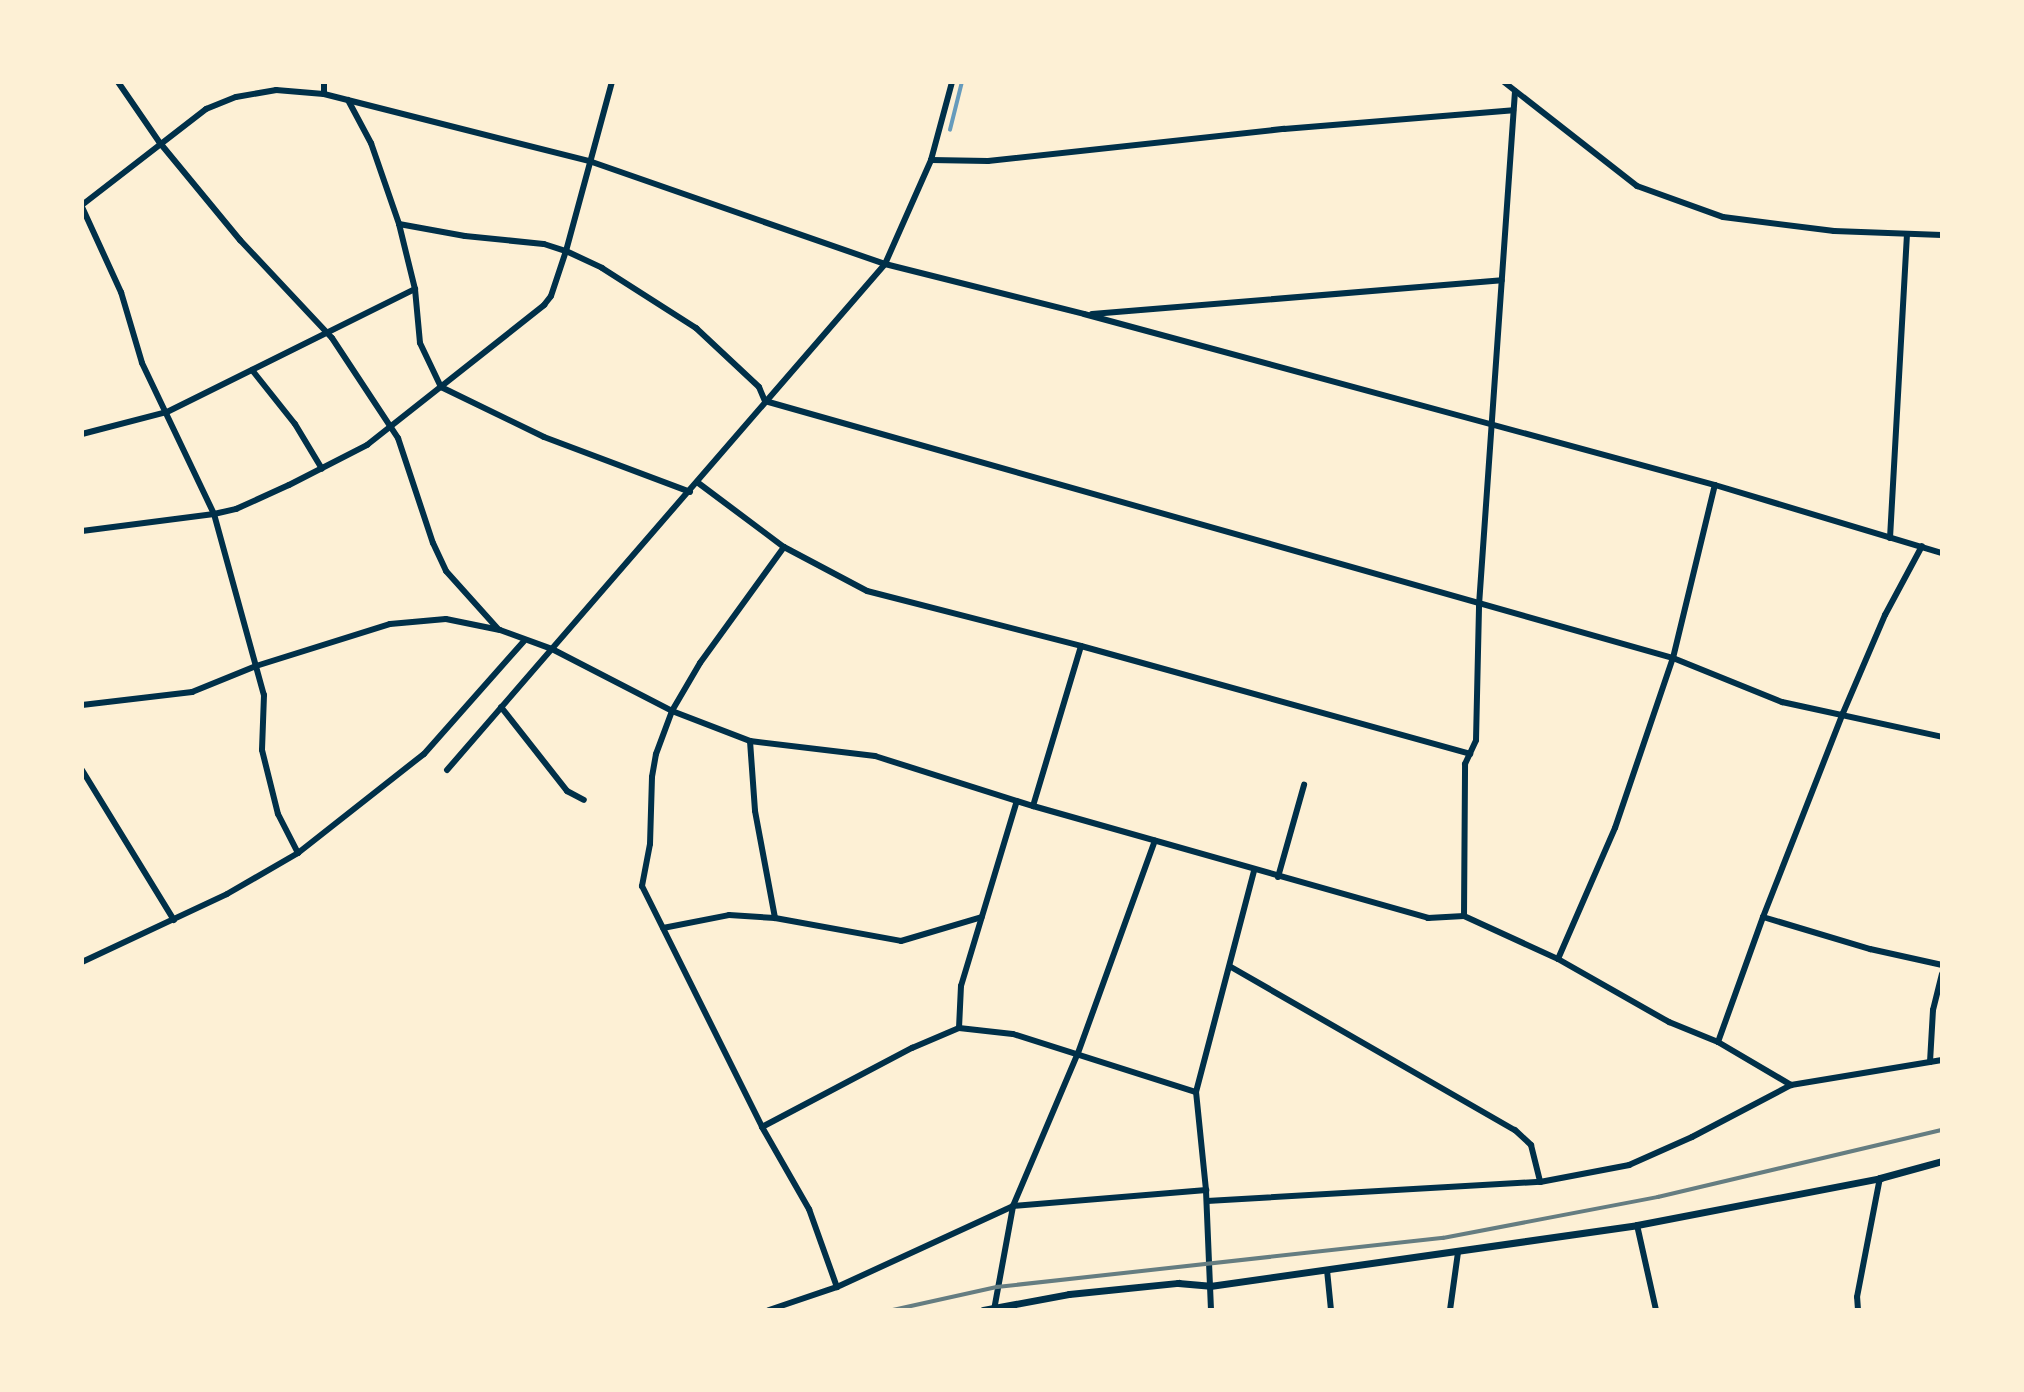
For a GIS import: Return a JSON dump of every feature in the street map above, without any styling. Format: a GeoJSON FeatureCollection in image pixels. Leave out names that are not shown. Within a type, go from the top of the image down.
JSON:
{"type":"FeatureCollection","features":[{"type":"Feature","properties":{"kind":"street"},"geometry":{"type":"LineString","coordinates":[[118,82],[160,143],[240,240],[328,334],[398,438],[433,543],[446,571],[500,630]]}},
{"type":"Feature","properties":{"kind":"street"},"geometry":{"type":"LineString","coordinates":[[324,82],[324,94]]}},
{"type":"Feature","properties":{"kind":"street"},"geometry":{"type":"LineString","coordinates":[[82,531],[236,509],[322,469],[367,445],[544,305],[551,296],[566,251],[612,82]]}},
{"type":"Feature","properties":{"kind":"street"},"geometry":{"type":"LineString","coordinates":[[447,770],[885,264],[931,160],[952,82]]}},
{"type":"Feature","properties":{"kind":"street"},"geometry":{"type":"LineString","coordinates":[[1504,82],[1637,186],[1724,218],[1834,231],[1942,235]]}},
{"type":"Feature","properties":{"kind":"street"},"geometry":{"type":"LineString","coordinates":[[298,853],[278,814],[262,750],[264,695],[214,514],[142,363],[121,292],[82,206],[206,109],[236,97],[276,90],[324,94],[592,162],[885,264],[1084,314],[1492,427],[1715,485],[1942,553]]}},
{"type":"Feature","properties":{"kind":"street"},"geometry":{"type":"LineString","coordinates":[[1464,916],[1465,764],[1476,740],[1479,605],[1515,91]]}},
{"type":"Feature","properties":{"kind":"street"},"geometry":{"type":"LineString","coordinates":[[348,100],[371,143],[400,224],[415,289],[420,343],[441,387],[544,437],[690,492]]}},
{"type":"Feature","properties":{"kind":"street"},"geometry":{"type":"LineString","coordinates":[[931,160],[988,161],[1284,129],[1513,110]]}},
{"type":"Feature","properties":{"kind":"street"},"geometry":{"type":"LineString","coordinates":[[400,224],[465,236],[544,244],[566,251],[601,268],[696,328],[759,387],[765,401]]}},
{"type":"Feature","properties":{"kind":"street"},"geometry":{"type":"LineString","coordinates":[[1890,538],[1907,234]]}},
{"type":"Feature","properties":{"kind":"street"},"geometry":{"type":"LineString","coordinates":[[1084,314],[1502,280]]}},
{"type":"Feature","properties":{"kind":"street"},"geometry":{"type":"LineString","coordinates":[[82,435],[167,412],[415,289]]}},
{"type":"Feature","properties":{"kind":"street"},"geometry":{"type":"LineString","coordinates":[[252,370],[295,424],[322,469]]}},
{"type":"Feature","properties":{"kind":"street"},"geometry":{"type":"LineString","coordinates":[[765,401],[1673,658],[1782,702],[1843,713],[1942,737]]}},
{"type":"Feature","properties":{"kind":"street"},"geometry":{"type":"LineString","coordinates":[[697,482],[784,547],[867,591],[1081,646],[1470,754]]}},
{"type":"Feature","properties":{"kind":"street"},"geometry":{"type":"LineString","coordinates":[[1558,959],[1615,828],[1673,658],[1715,485]]}},
{"type":"Feature","properties":{"kind":"street"},"geometry":{"type":"LineString","coordinates":[[1718,1042],[1763,917],[1843,713],[1885,615],[1922,546]]}},
{"type":"Feature","properties":{"kind":"street"},"geometry":{"type":"LineString","coordinates":[[784,547],[700,663],[672,711],[654,765],[650,844],[642,886],[762,1127],[808,1209],[836,1287]]}},
{"type":"Feature","properties":{"kind":"street"},"geometry":{"type":"LineString","coordinates":[[83,704],[192,692],[256,666],[390,624],[446,619],[500,630],[552,649],[672,711],[750,741],[875,756],[1254,871],[1428,918],[1464,916],[1558,959],[1668,1022],[1718,1042],[1791,1085]]}},
{"type":"Feature","properties":{"kind":"street"},"geometry":{"type":"LineString","coordinates":[[82,962],[174,920],[298,853],[424,754],[524,641]]}},
{"type":"Feature","properties":{"kind":"street"},"geometry":{"type":"LineString","coordinates":[[1033,806],[1081,646]]}},
{"type":"Feature","properties":{"kind":"street"},"geometry":{"type":"LineString","coordinates":[[501,707],[567,791],[584,800]]}},
{"type":"Feature","properties":{"kind":"street"},"geometry":{"type":"LineString","coordinates":[[750,741],[755,811],[775,919]]}},
{"type":"Feature","properties":{"kind":"street"},"geometry":{"type":"LineString","coordinates":[[82,770],[174,920]]}},
{"type":"Feature","properties":{"kind":"street"},"geometry":{"type":"LineString","coordinates":[[1278,877],[1304,785]]}},
{"type":"Feature","properties":{"kind":"street"},"geometry":{"type":"LineString","coordinates":[[959,1028],[961,986],[1017,801]]}},
{"type":"Feature","properties":{"kind":"street"},"geometry":{"type":"LineString","coordinates":[[993,1309],[1013,1206],[1078,1053],[1155,840]]}},
{"type":"Feature","properties":{"kind":"street"},"geometry":{"type":"LineString","coordinates":[[1210,1310],[1207,1201],[1196,1092],[1231,967],[1254,871]]}},
{"type":"Feature","properties":{"kind":"street"},"geometry":{"type":"LineString","coordinates":[[663,928],[729,915],[775,919],[901,941],[982,917]]}},
{"type":"Feature","properties":{"kind":"street"},"geometry":{"type":"LineString","coordinates":[[1763,917],[1826,937],[1942,965]]}},
{"type":"Feature","properties":{"kind":"street"},"geometry":{"type":"LineString","coordinates":[[1231,967],[1515,1130],[1531,1145],[1540,1182]]}},
{"type":"Feature","properties":{"kind":"street"},"geometry":{"type":"LineString","coordinates":[[1930,1062],[1933,1010],[1942,974]]}},
{"type":"Feature","properties":{"kind":"street"},"geometry":{"type":"LineString","coordinates":[[762,1127],[912,1048],[959,1028],[1013,1034],[1196,1092]]}},
{"type":"Feature","properties":{"kind":"street"},"geometry":{"type":"LineString","coordinates":[[1207,1201],[1540,1182],[1629,1165],[1692,1137],[1791,1085],[1942,1060]]}},
{"type":"Feature","properties":{"kind":"street"},"geometry":{"type":"LineString","coordinates":[[984,1310],[1069,1294],[1178,1283],[1210,1286],[1637,1225],[1880,1178],[1942,1161]]}},
{"type":"Feature","properties":{"kind":"street"},"geometry":{"type":"LineString","coordinates":[[1858,1310],[1857,1297],[1880,1178]]}},
{"type":"Feature","properties":{"kind":"street"},"geometry":{"type":"LineString","coordinates":[[769,1310],[836,1287],[1013,1206],[1206,1190]]}},
{"type":"Feature","properties":{"kind":"street"},"geometry":{"type":"LineString","coordinates":[[1637,1225],[1656,1310]]}},
{"type":"Feature","properties":{"kind":"street"},"geometry":{"type":"LineString","coordinates":[[1450,1310],[1458,1252]]}},
{"type":"Feature","properties":{"kind":"street"},"geometry":{"type":"LineString","coordinates":[[1327,1270],[1331,1310]]}},
{"type":"Feature","properties":{"kind":"waterway"},"geometry":{"type":"LineString","coordinates":[[950,130],[962,82]]}},
{"type":"Feature","properties":{"kind":"railway"},"geometry":{"type":"LineString","coordinates":[[893,1310],[997,1287],[1443,1238],[1658,1197],[1942,1130]]}}]}
